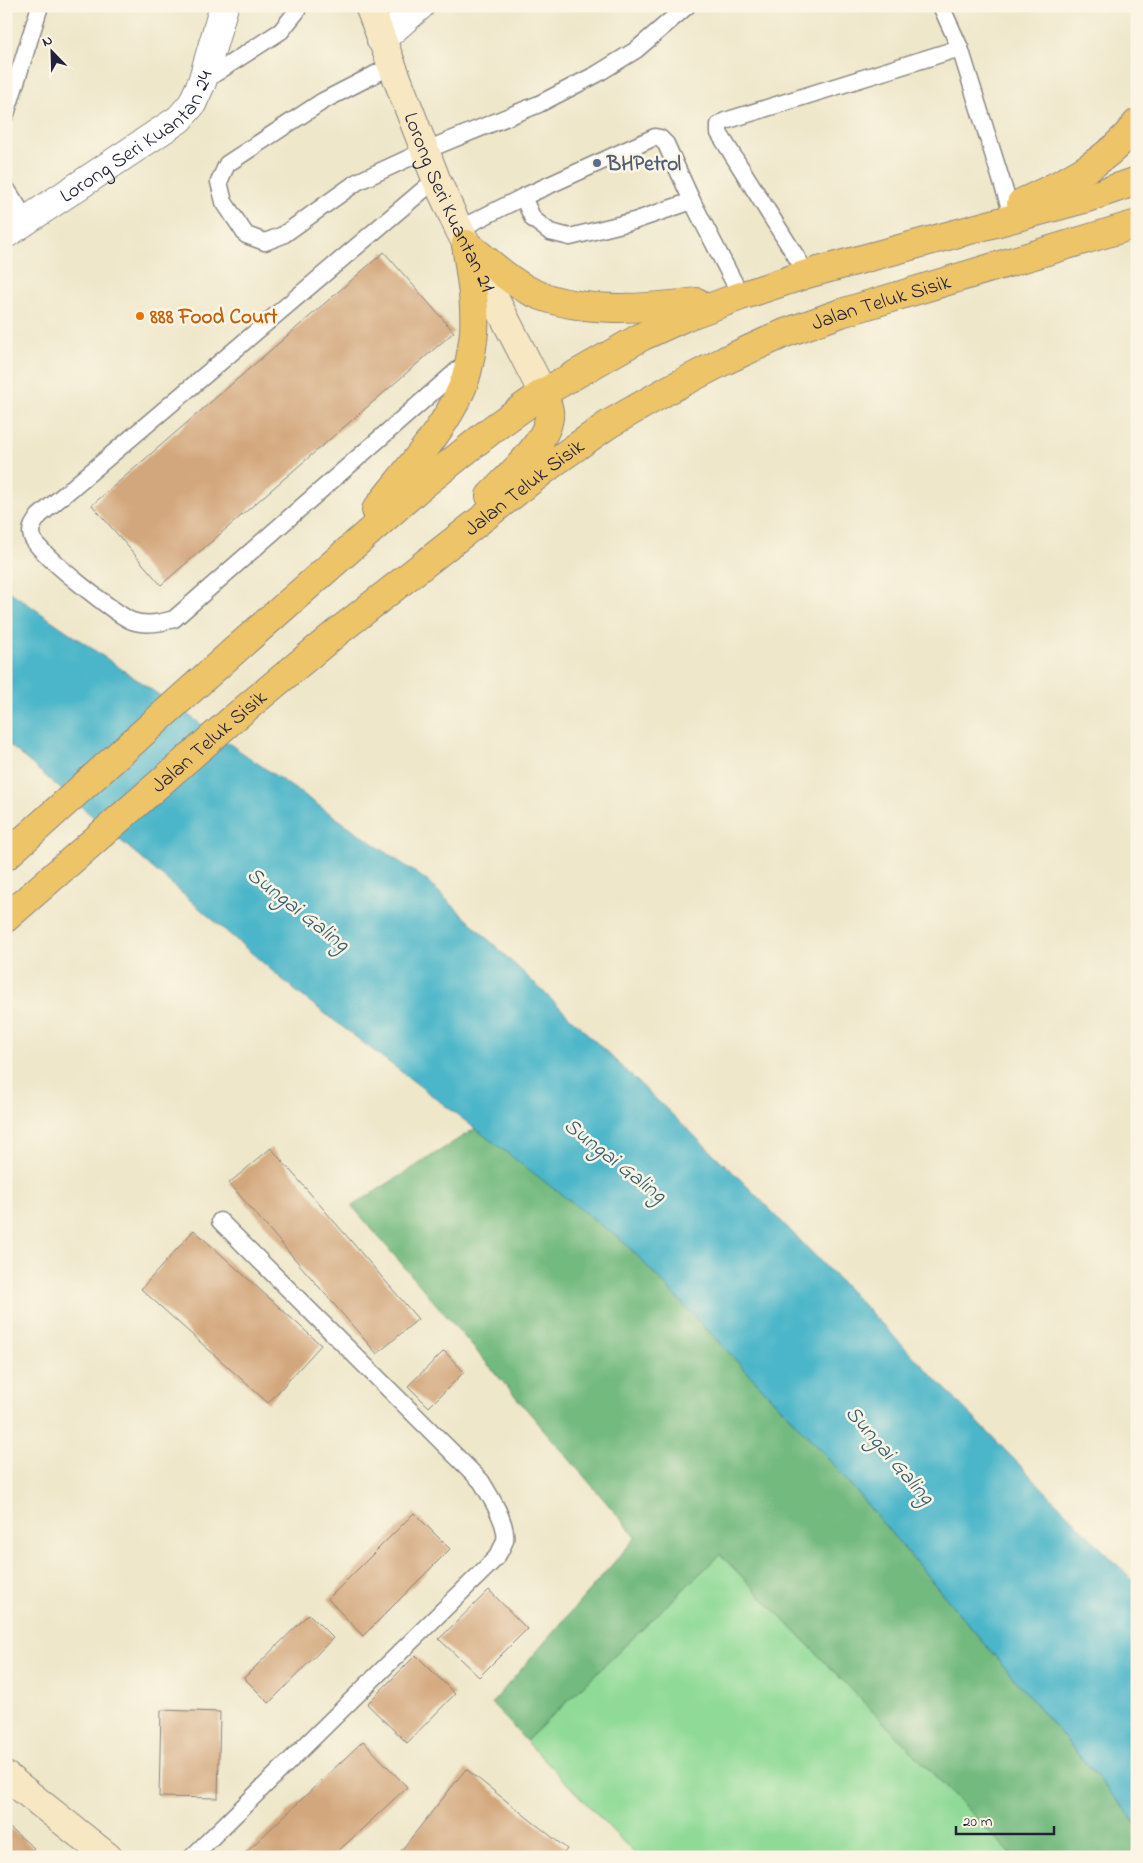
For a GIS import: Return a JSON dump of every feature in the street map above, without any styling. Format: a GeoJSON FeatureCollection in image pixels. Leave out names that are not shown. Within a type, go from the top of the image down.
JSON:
{"type":"FeatureCollection","features":[{"type":"Feature","properties":{"kind":"main road"},"geometry":{"type":"LineString","coordinates":[[942,238],[1049,190],[1110,153],[1137,123]]}},
{"type":"Feature","properties":{"kind":"main road","name":"Jalan Teluk Sisik"},"geometry":{"type":"LineString","coordinates":[[13,850],[338,558],[419,488],[494,428],[543,393],[643,336],[687,316],[741,296],[807,274],[1084,198],[1137,181]]}},
{"type":"Feature","properties":{"kind":"main road","name":"Jalan Teluk Sisik"},"geometry":{"type":"LineString","coordinates":[[6,918],[233,719],[335,634],[556,461],[609,424],[668,390],[726,360],[841,313],[1137,224]]}},
{"type":"Feature","properties":{"kind":"main road"},"geometry":{"type":"LineString","coordinates":[[463,237],[524,288],[550,298],[577,305],[660,307],[741,296]]}},
{"type":"Feature","properties":{"kind":"main road"},"geometry":{"type":"LineString","coordinates":[[338,558],[444,422],[462,387],[470,358],[474,330],[473,301],[463,237]]}},
{"type":"Feature","properties":{"kind":"main road"},"geometry":{"type":"LineString","coordinates":[[433,557],[538,443],[548,426],[549,412],[543,393]]}},
{"type":"Feature","properties":{"kind":"street","name":"Lorong Seri Kuantan 24"},"geometry":{"type":"LineString","coordinates":[[16,228],[179,119],[192,104],[202,82],[224,6]]}},
{"type":"Feature","properties":{"kind":"street","name":"Lorong Seri Kuantan 21"},"geometry":{"type":"LineString","coordinates":[[369,6],[436,179],[463,237],[543,393]]}},
{"type":"Feature","properties":{"kind":"street"},"geometry":{"type":"LineString","coordinates":[[382,40],[420,6]]}},
{"type":"Feature","properties":{"kind":"street"},"geometry":{"type":"LineString","coordinates":[[6,1776],[108,1857]]}},
{"type":"Feature","properties":{"kind":"lane"},"geometry":{"type":"LineString","coordinates":[[6,114],[40,6]]}},
{"type":"Feature","properties":{"kind":"lane"},"geometry":{"type":"LineString","coordinates":[[202,82],[281,31],[297,11],[297,6]]}},
{"type":"Feature","properties":{"kind":"lane"},"geometry":{"type":"LineString","coordinates":[[391,66],[323,101],[227,164],[219,182],[224,202],[246,235],[265,242],[283,235],[357,182],[424,151],[539,104],[597,74],[636,50],[687,6]]}},
{"type":"Feature","properties":{"kind":"lane"},"geometry":{"type":"LineString","coordinates":[[941,6],[960,48],[1010,208]]}},
{"type":"Feature","properties":{"kind":"lane"},"geometry":{"type":"LineString","coordinates":[[807,274],[719,132],[719,125],[724,121],[960,48]]}},
{"type":"Feature","properties":{"kind":"lane"},"geometry":{"type":"LineString","coordinates":[[463,237],[523,197],[654,137],[660,138],[666,144],[692,201],[741,296]]}},
{"type":"Feature","properties":{"kind":"lane"},"geometry":{"type":"LineString","coordinates":[[436,179],[39,516],[32,527],[32,538],[45,555],[88,591],[130,620],[142,624],[174,619],[470,358]]}},
{"type":"Feature","properties":{"kind":"lane"},"geometry":{"type":"LineString","coordinates":[[6,188],[16,228]]}},
{"type":"Feature","properties":{"kind":"lane"},"geometry":{"type":"LineString","coordinates":[[523,197],[533,218],[550,232],[570,237],[634,220],[692,201]]}},
{"type":"Feature","properties":{"kind":"lane"},"geometry":{"type":"LineString","coordinates":[[192,1857],[496,1558],[505,1540],[502,1523],[494,1501],[481,1481],[220,1220]]}},
{"type":"Feature","properties":{"kind":"green space"},"geometry":{"type":"Polygon","coordinates":[[[476,1128],[626,1244],[821,1450],[1137,1824],[1137,1857],[1014,1857],[720,1554],[526,1741],[492,1703],[636,1537],[352,1206],[476,1128]]]}},
{"type":"Feature","properties":{"kind":"green space"},"geometry":{"type":"Polygon","coordinates":[[[720,1554],[1014,1857],[638,1857],[526,1741],[720,1554]]]}},
{"type":"Feature","properties":{"kind":"water","name":"Sungai Galing"},"geometry":{"type":"Polygon","coordinates":[[[6,589],[426,880],[743,1182],[1137,1585],[1137,1824],[821,1450],[626,1244],[297,992],[6,742],[6,589]]]}},
{"type":"Feature","properties":{"kind":"building"},"geometry":{"type":"Polygon","coordinates":[[[384,252],[454,332],[161,585],[92,505],[384,252]]]}},
{"type":"Feature","properties":{"kind":"building"},"geometry":{"type":"Polygon","coordinates":[[[271,1148],[418,1319],[377,1354],[229,1183],[271,1148]]]}},
{"type":"Feature","properties":{"kind":"building"},"geometry":{"type":"Polygon","coordinates":[[[194,1230],[321,1345],[268,1403],[141,1289],[194,1230]]]}},
{"type":"Feature","properties":{"kind":"building"},"geometry":{"type":"Polygon","coordinates":[[[444,1351],[464,1372],[429,1407],[408,1386],[444,1351]]]}},
{"type":"Feature","properties":{"kind":"building"},"geometry":{"type":"Polygon","coordinates":[[[414,1513],[450,1549],[363,1636],[328,1599],[414,1513]]]}},
{"type":"Feature","properties":{"kind":"building"},"geometry":{"type":"Polygon","coordinates":[[[489,1590],[527,1629],[479,1677],[439,1639],[489,1590]]]}},
{"type":"Feature","properties":{"kind":"building"},"geometry":{"type":"Polygon","coordinates":[[[309,1614],[333,1638],[269,1703],[244,1678],[309,1614]]]}},
{"type":"Feature","properties":{"kind":"building"},"geometry":{"type":"Polygon","coordinates":[[[416,1655],[455,1694],[407,1743],[367,1704],[416,1655]]]}},
{"type":"Feature","properties":{"kind":"building"},"geometry":{"type":"Polygon","coordinates":[[[161,1710],[220,1712],[218,1798],[159,1797],[161,1710]]]}},
{"type":"Feature","properties":{"kind":"building"},"geometry":{"type":"Polygon","coordinates":[[[363,1741],[407,1787],[332,1857],[241,1857],[363,1741]]]}},
{"type":"Feature","properties":{"kind":"building"},"geometry":{"type":"Polygon","coordinates":[[[466,1769],[567,1849],[561,1857],[396,1857],[466,1769]]]}},
{"type":"Feature","properties":{"kind":"building"},"geometry":{"type":"Polygon","coordinates":[[[6,1825],[34,1848],[27,1857],[6,1857],[6,1825]]]}},
{"type":"Feature","properties":{"kind":"place","name":"BHPetrol"},"geometry":{"type":"Point","coordinates":[597,163]}},
{"type":"Feature","properties":{"kind":"place","name":"888 Food Court"},"geometry":{"type":"Point","coordinates":[140,316]}}]}
